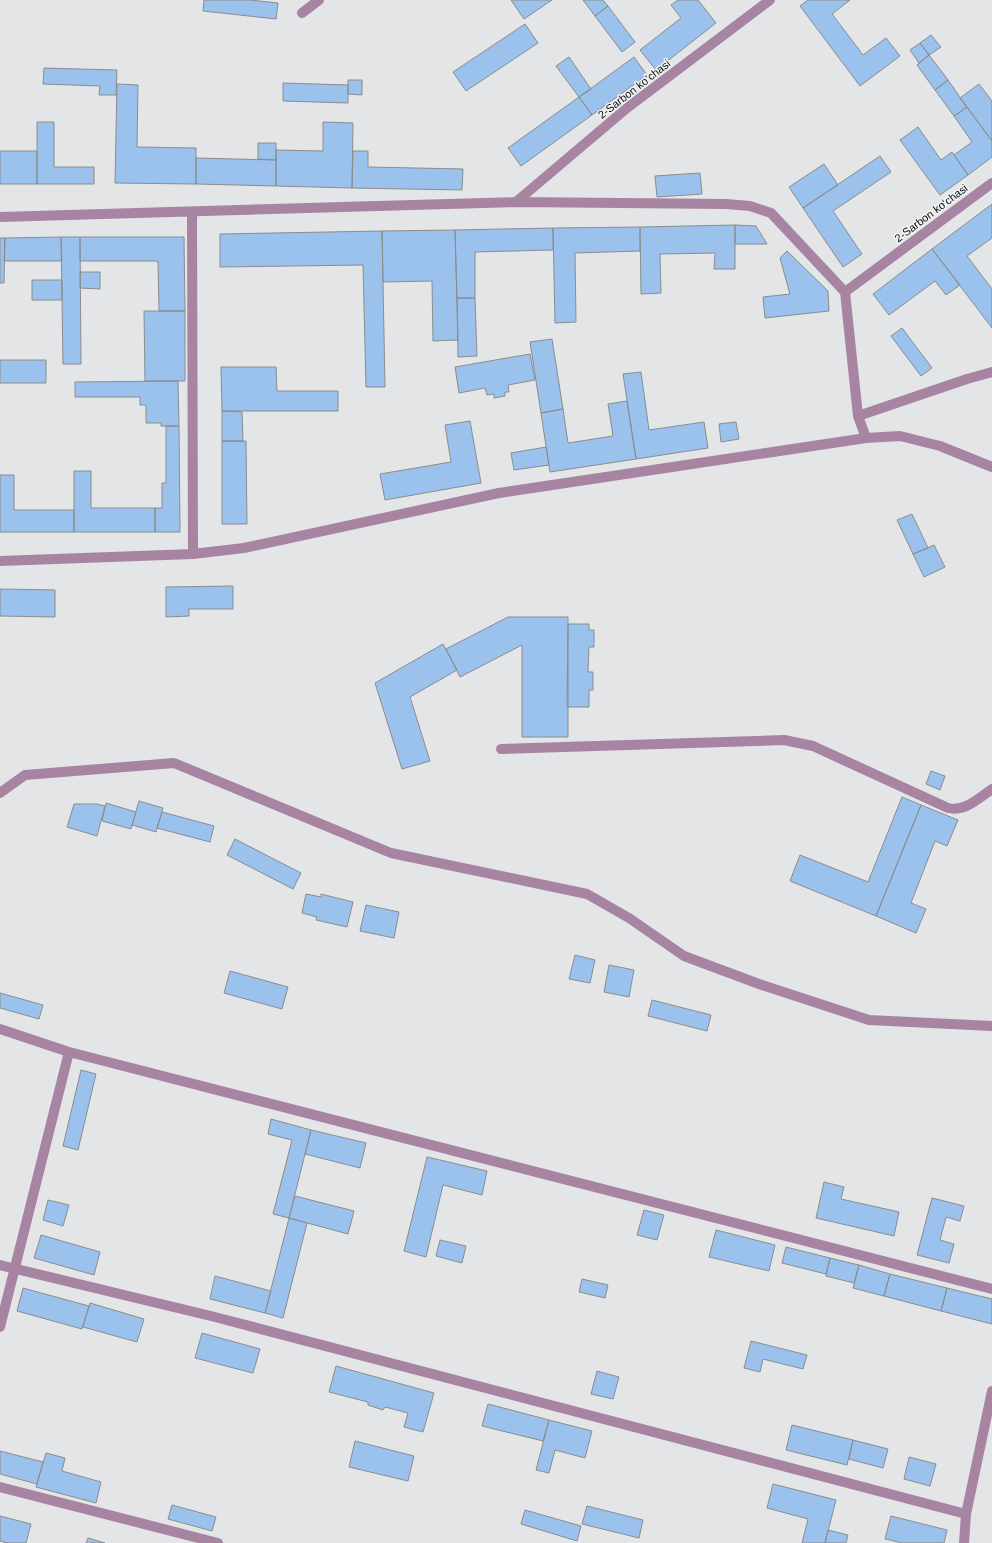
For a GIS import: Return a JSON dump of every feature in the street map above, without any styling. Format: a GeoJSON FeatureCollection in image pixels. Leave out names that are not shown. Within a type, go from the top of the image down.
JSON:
{"type":"FeatureCollection","features":[{"type":"Feature","properties":{"kind":"street"},"geometry":{"type":"LineString","coordinates":[[302,13],[319,0]]}},
{"type":"Feature","properties":{"kind":"street","name":"2-Sarbon koʻchasi"},"geometry":{"type":"LineString","coordinates":[[516,202],[627,108],[770,0]]}},
{"type":"Feature","properties":{"kind":"street","name":"2-Sarbon koʻchasi"},"geometry":{"type":"LineString","coordinates":[[845,292],[992,183]]}},
{"type":"Feature","properties":{"kind":"street"},"geometry":{"type":"LineString","coordinates":[[0,217],[516,202],[726,204],[750,206],[771,213],[845,292],[858,416],[866,438]]}},
{"type":"Feature","properties":{"kind":"street"},"geometry":{"type":"LineString","coordinates":[[192,212],[193,554]]}},
{"type":"Feature","properties":{"kind":"street"},"geometry":{"type":"LineString","coordinates":[[858,416],[992,372]]}},
{"type":"Feature","properties":{"kind":"street"},"geometry":{"type":"LineString","coordinates":[[0,561],[193,554],[244,548],[499,493],[866,438],[900,436],[940,446],[992,467]]}},
{"type":"Feature","properties":{"kind":"street"},"geometry":{"type":"LineString","coordinates":[[501,749],[784,740],[813,746],[935,803],[954,810],[961,809],[992,789]]}},
{"type":"Feature","properties":{"kind":"street"},"geometry":{"type":"LineString","coordinates":[[0,793],[25,775],[174,763],[391,853],[587,894],[629,918],[684,956],[760,984],[869,1020],[992,1026]]}},
{"type":"Feature","properties":{"kind":"street"},"geometry":{"type":"LineString","coordinates":[[0,1029],[69,1052],[992,1289]]}},
{"type":"Feature","properties":{"kind":"street"},"geometry":{"type":"LineString","coordinates":[[0,1327],[69,1052]]}},
{"type":"Feature","properties":{"kind":"street"},"geometry":{"type":"LineString","coordinates":[[0,1265],[214,1317],[966,1514]]}},
{"type":"Feature","properties":{"kind":"street"},"geometry":{"type":"LineString","coordinates":[[964,1543],[966,1514],[992,1391]]}},
{"type":"Feature","properties":{"kind":"street"},"geometry":{"type":"LineString","coordinates":[[0,1487],[218,1543]]}},
{"type":"Feature","properties":{"kind":"building"},"geometry":{"type":"Polygon","coordinates":[[[204,0],[250,0],[278,3],[276,19],[203,11],[204,0]]]}},
{"type":"Feature","properties":{"kind":"building"},"geometry":{"type":"Polygon","coordinates":[[[511,0],[552,0],[524,19],[511,0]]]}},
{"type":"Feature","properties":{"kind":"building"},"geometry":{"type":"Polygon","coordinates":[[[583,0],[603,0],[608,6],[595,16],[583,0]]]}},
{"type":"Feature","properties":{"kind":"building"},"geometry":{"type":"Polygon","coordinates":[[[678,0],[698,0],[716,23],[656,70],[640,50],[681,18],[671,5],[678,0]]]}},
{"type":"Feature","properties":{"kind":"building"},"geometry":{"type":"Polygon","coordinates":[[[808,0],[850,0],[832,14],[863,55],[886,38],[900,56],[860,86],[800,6],[808,0]]]}},
{"type":"Feature","properties":{"kind":"building"},"geometry":{"type":"Polygon","coordinates":[[[608,6],[635,42],[622,52],[595,16],[608,6]]]}},
{"type":"Feature","properties":{"kind":"building"},"geometry":{"type":"Polygon","coordinates":[[[525,24],[538,43],[466,91],[453,72],[525,24]]]}},
{"type":"Feature","properties":{"kind":"building"},"geometry":{"type":"Polygon","coordinates":[[[931,35],[941,47],[929,55],[920,43],[931,35]]]}},
{"type":"Feature","properties":{"kind":"building"},"geometry":{"type":"Polygon","coordinates":[[[920,43],[929,55],[919,63],[910,50],[920,43]]]}},
{"type":"Feature","properties":{"kind":"building"},"geometry":{"type":"Polygon","coordinates":[[[929,55],[948,80],[935,90],[917,65],[929,55]]]}},
{"type":"Feature","properties":{"kind":"building"},"geometry":{"type":"Polygon","coordinates":[[[569,57],[591,89],[579,97],[556,66],[569,57]]]}},
{"type":"Feature","properties":{"kind":"building"},"geometry":{"type":"Polygon","coordinates":[[[634,57],[647,75],[592,115],[579,97],[634,57]]]}},
{"type":"Feature","properties":{"kind":"building"},"geometry":{"type":"Polygon","coordinates":[[[44,68],[117,70],[116,95],[99,95],[100,86],[43,84],[44,68]]]}},
{"type":"Feature","properties":{"kind":"building"},"geometry":{"type":"Polygon","coordinates":[[[348,80],[362,80],[362,95],[348,94],[348,80]]]}},
{"type":"Feature","properties":{"kind":"building"},"geometry":{"type":"Polygon","coordinates":[[[948,80],[967,107],[954,116],[935,90],[948,80]]]}},
{"type":"Feature","properties":{"kind":"building"},"geometry":{"type":"Polygon","coordinates":[[[283,83],[348,85],[348,103],[283,101],[283,83]]]}},
{"type":"Feature","properties":{"kind":"building"},"geometry":{"type":"Polygon","coordinates":[[[117,84],[138,85],[137,147],[196,148],[196,184],[115,183],[117,84]]]}},
{"type":"Feature","properties":{"kind":"building"},"geometry":{"type":"Polygon","coordinates":[[[979,84],[992,101],[992,141],[960,98],[979,84]]]}},
{"type":"Feature","properties":{"kind":"building"},"geometry":{"type":"Polygon","coordinates":[[[579,97],[592,115],[521,166],[508,148],[579,97]]]}},
{"type":"Feature","properties":{"kind":"building"},"geometry":{"type":"Polygon","coordinates":[[[967,107],[992,141],[992,157],[968,175],[954,155],[972,142],[954,116],[967,107]]]}},
{"type":"Feature","properties":{"kind":"building"},"geometry":{"type":"Polygon","coordinates":[[[37,122],[54,122],[54,167],[94,167],[94,184],[37,184],[37,122]]]}},
{"type":"Feature","properties":{"kind":"building"},"geometry":{"type":"Polygon","coordinates":[[[323,122],[353,123],[352,188],[276,186],[276,150],[323,151],[323,122]]]}},
{"type":"Feature","properties":{"kind":"building"},"geometry":{"type":"Polygon","coordinates":[[[918,127],[941,160],[952,152],[968,175],[940,195],[900,140],[918,127]]]}},
{"type":"Feature","properties":{"kind":"building"},"geometry":{"type":"Polygon","coordinates":[[[258,143],[276,143],[276,160],[258,159],[258,143]]]}},
{"type":"Feature","properties":{"kind":"building"},"geometry":{"type":"Polygon","coordinates":[[[0,151],[37,151],[37,184],[0,184],[0,151]]]}},
{"type":"Feature","properties":{"kind":"building"},"geometry":{"type":"Polygon","coordinates":[[[353,151],[368,151],[368,167],[463,169],[462,190],[352,188],[353,151]]]}},
{"type":"Feature","properties":{"kind":"building"},"geometry":{"type":"Polygon","coordinates":[[[880,156],[891,172],[833,211],[862,254],[843,267],[803,208],[880,156]]]}},
{"type":"Feature","properties":{"kind":"building"},"geometry":{"type":"Polygon","coordinates":[[[196,158],[276,160],[276,186],[196,184],[196,158]]]}},
{"type":"Feature","properties":{"kind":"building"},"geometry":{"type":"Polygon","coordinates":[[[824,164],[838,185],[803,208],[789,187],[824,164]]]}},
{"type":"Feature","properties":{"kind":"building"},"geometry":{"type":"Polygon","coordinates":[[[700,173],[702,194],[657,197],[655,176],[700,173]]]}},
{"type":"Feature","properties":{"kind":"building"},"geometry":{"type":"Polygon","coordinates":[[[992,204],[992,238],[967,256],[992,289],[992,328],[932,249],[992,204]]]}},
{"type":"Feature","properties":{"kind":"building"},"geometry":{"type":"Polygon","coordinates":[[[735,225],[735,269],[714,269],[715,253],[660,254],[661,293],[641,294],[640,227],[735,225]]]}},
{"type":"Feature","properties":{"kind":"building"},"geometry":{"type":"Polygon","coordinates":[[[735,225],[756,226],[767,244],[735,244],[735,225]]]}},
{"type":"Feature","properties":{"kind":"building"},"geometry":{"type":"Polygon","coordinates":[[[640,227],[640,251],[575,253],[576,322],[555,323],[553,228],[640,227]]]}},
{"type":"Feature","properties":{"kind":"building"},"geometry":{"type":"Polygon","coordinates":[[[553,228],[553,250],[475,252],[475,298],[457,298],[455,230],[553,228]]]}},
{"type":"Feature","properties":{"kind":"building"},"geometry":{"type":"Polygon","coordinates":[[[455,230],[458,340],[433,341],[432,281],[383,282],[382,231],[455,230]]]}},
{"type":"Feature","properties":{"kind":"building"},"geometry":{"type":"Polygon","coordinates":[[[382,231],[385,387],[366,387],[363,265],[220,267],[220,234],[382,231]]]}},
{"type":"Feature","properties":{"kind":"building"},"geometry":{"type":"Polygon","coordinates":[[[61,237],[62,261],[4,261],[5,238],[61,237]]]}},
{"type":"Feature","properties":{"kind":"building"},"geometry":{"type":"Polygon","coordinates":[[[61,237],[80,237],[81,364],[63,364],[61,237]]]}},
{"type":"Feature","properties":{"kind":"building"},"geometry":{"type":"Polygon","coordinates":[[[80,237],[184,237],[185,311],[159,311],[158,261],[80,261],[80,237]]]}},
{"type":"Feature","properties":{"kind":"building"},"geometry":{"type":"Polygon","coordinates":[[[0,238],[5,238],[4,283],[0,283],[0,238]]]}},
{"type":"Feature","properties":{"kind":"building"},"geometry":{"type":"Polygon","coordinates":[[[932,249],[960,285],[946,295],[935,281],[889,315],[873,294],[932,249]]]}},
{"type":"Feature","properties":{"kind":"building"},"geometry":{"type":"Polygon","coordinates":[[[787,251],[828,291],[829,311],[765,318],[763,297],[790,294],[780,258],[787,251]]]}},
{"type":"Feature","properties":{"kind":"building"},"geometry":{"type":"Polygon","coordinates":[[[80,272],[100,272],[100,289],[80,288],[80,272]]]}},
{"type":"Feature","properties":{"kind":"building"},"geometry":{"type":"Polygon","coordinates":[[[32,280],[62,280],[62,300],[32,300],[32,280]]]}},
{"type":"Feature","properties":{"kind":"building"},"geometry":{"type":"Polygon","coordinates":[[[457,298],[475,298],[477,356],[458,357],[457,298]]]}},
{"type":"Feature","properties":{"kind":"building"},"geometry":{"type":"Polygon","coordinates":[[[144,311],[185,311],[185,381],[145,381],[144,311]]]}},
{"type":"Feature","properties":{"kind":"building"},"geometry":{"type":"Polygon","coordinates":[[[902,328],[932,368],[921,376],[891,336],[902,328]]]}},
{"type":"Feature","properties":{"kind":"building"},"geometry":{"type":"Polygon","coordinates":[[[552,339],[563,409],[541,413],[530,342],[552,339]]]}},
{"type":"Feature","properties":{"kind":"building"},"geometry":{"type":"Polygon","coordinates":[[[530,354],[535,380],[508,385],[509,392],[505,392],[505,396],[494,398],[494,394],[487,395],[485,388],[459,393],[455,367],[530,354]]]}},
{"type":"Feature","properties":{"kind":"building"},"geometry":{"type":"Polygon","coordinates":[[[0,360],[46,360],[46,383],[0,383],[0,360]]]}},
{"type":"Feature","properties":{"kind":"building"},"geometry":{"type":"Polygon","coordinates":[[[221,367],[276,367],[277,391],[338,391],[338,411],[222,411],[221,367]]]}},
{"type":"Feature","properties":{"kind":"building"},"geometry":{"type":"Polygon","coordinates":[[[641,372],[649,430],[704,422],[708,448],[636,459],[623,374],[641,372]]]}},
{"type":"Feature","properties":{"kind":"building"},"geometry":{"type":"Polygon","coordinates":[[[178,381],[179,426],[161,426],[161,423],[146,423],[146,405],[140,405],[140,397],[75,397],[75,382],[178,381]]]}},
{"type":"Feature","properties":{"kind":"building"},"geometry":{"type":"Polygon","coordinates":[[[627,401],[636,459],[550,472],[541,413],[563,409],[568,443],[613,436],[608,404],[627,401]]]}},
{"type":"Feature","properties":{"kind":"building"},"geometry":{"type":"Polygon","coordinates":[[[222,411],[242,412],[243,441],[222,441],[222,411]]]}},
{"type":"Feature","properties":{"kind":"building"},"geometry":{"type":"Polygon","coordinates":[[[470,421],[481,483],[385,500],[380,474],[451,462],[445,425],[470,421]]]}},
{"type":"Feature","properties":{"kind":"building"},"geometry":{"type":"Polygon","coordinates":[[[736,422],[739,439],[721,442],[719,424],[736,422]]]}},
{"type":"Feature","properties":{"kind":"building"},"geometry":{"type":"Polygon","coordinates":[[[166,426],[179,426],[180,532],[155,532],[155,508],[162,508],[162,483],[166,483],[166,426]]]}},
{"type":"Feature","properties":{"kind":"building"},"geometry":{"type":"Polygon","coordinates":[[[222,441],[246,441],[247,524],[222,524],[222,441]]]}},
{"type":"Feature","properties":{"kind":"building"},"geometry":{"type":"Polygon","coordinates":[[[546,447],[549,465],[514,470],[511,453],[546,447]]]}},
{"type":"Feature","properties":{"kind":"building"},"geometry":{"type":"Polygon","coordinates":[[[74,471],[91,471],[91,508],[155,508],[155,532],[74,532],[74,471]]]}},
{"type":"Feature","properties":{"kind":"building"},"geometry":{"type":"Polygon","coordinates":[[[0,475],[14,475],[14,510],[74,510],[74,532],[0,532],[0,475]]]}},
{"type":"Feature","properties":{"kind":"building"},"geometry":{"type":"Polygon","coordinates":[[[912,514],[928,548],[913,554],[897,520],[912,514]]]}},
{"type":"Feature","properties":{"kind":"building"},"geometry":{"type":"Polygon","coordinates":[[[934,545],[945,567],[924,577],[913,554],[934,545]]]}},
{"type":"Feature","properties":{"kind":"building"},"geometry":{"type":"Polygon","coordinates":[[[233,586],[233,609],[189,609],[189,616],[166,617],[166,587],[233,586]]]}},
{"type":"Feature","properties":{"kind":"building"},"geometry":{"type":"Polygon","coordinates":[[[0,589],[55,590],[55,617],[0,616],[0,589]]]}},
{"type":"Feature","properties":{"kind":"building"},"geometry":{"type":"Polygon","coordinates":[[[508,617],[568,617],[568,737],[522,737],[522,645],[460,677],[446,649],[508,617]]]}},
{"type":"Feature","properties":{"kind":"building"},"geometry":{"type":"Polygon","coordinates":[[[568,624],[589,624],[589,630],[594,630],[594,647],[589,647],[588,672],[593,672],[593,690],[589,690],[589,707],[567,707],[568,624]]]}},
{"type":"Feature","properties":{"kind":"building"},"geometry":{"type":"Polygon","coordinates":[[[443,644],[457,670],[410,697],[430,761],[402,769],[375,683],[443,644]]]}},
{"type":"Feature","properties":{"kind":"building"},"geometry":{"type":"Polygon","coordinates":[[[931,771],[945,776],[940,790],[926,784],[931,771]]]}},
{"type":"Feature","properties":{"kind":"building"},"geometry":{"type":"Polygon","coordinates":[[[902,797],[921,805],[876,916],[790,881],[800,855],[868,882],[902,797]]]}},
{"type":"Feature","properties":{"kind":"building"},"geometry":{"type":"Polygon","coordinates":[[[139,801],[163,808],[156,832],[132,825],[139,801]]]}},
{"type":"Feature","properties":{"kind":"building"},"geometry":{"type":"Polygon","coordinates":[[[106,803],[136,812],[131,829],[102,821],[106,803]]]}},
{"type":"Feature","properties":{"kind":"building"},"geometry":{"type":"Polygon","coordinates":[[[74,804],[97,804],[105,806],[97,836],[67,827],[74,804]]]}},
{"type":"Feature","properties":{"kind":"building"},"geometry":{"type":"Polygon","coordinates":[[[921,805],[958,820],[947,846],[935,841],[911,903],[926,909],[916,933],[876,916],[921,805]]]}},
{"type":"Feature","properties":{"kind":"building"},"geometry":{"type":"Polygon","coordinates":[[[162,812],[214,826],[210,842],[157,828],[162,812]]]}},
{"type":"Feature","properties":{"kind":"building"},"geometry":{"type":"Polygon","coordinates":[[[235,839],[301,873],[293,889],[227,855],[235,839]]]}},
{"type":"Feature","properties":{"kind":"building"},"geometry":{"type":"Polygon","coordinates":[[[306,894],[321,897],[321,894],[353,902],[347,927],[316,920],[317,917],[302,913],[306,894]]]}},
{"type":"Feature","properties":{"kind":"building"},"geometry":{"type":"Polygon","coordinates":[[[366,905],[399,912],[394,938],[360,931],[366,905]]]}},
{"type":"Feature","properties":{"kind":"building"},"geometry":{"type":"Polygon","coordinates":[[[575,955],[595,960],[590,983],[569,979],[575,955]]]}},
{"type":"Feature","properties":{"kind":"building"},"geometry":{"type":"Polygon","coordinates":[[[609,965],[634,970],[629,997],[604,992],[609,965]]]}},
{"type":"Feature","properties":{"kind":"building"},"geometry":{"type":"Polygon","coordinates":[[[230,971],[288,987],[282,1009],[224,993],[230,971]]]}},
{"type":"Feature","properties":{"kind":"building"},"geometry":{"type":"Polygon","coordinates":[[[0,993],[43,1005],[39,1019],[0,1008],[0,993]]]}},
{"type":"Feature","properties":{"kind":"building"},"geometry":{"type":"Polygon","coordinates":[[[652,1000],[711,1015],[707,1031],[648,1016],[652,1000]]]}},
{"type":"Feature","properties":{"kind":"building"},"geometry":{"type":"Polygon","coordinates":[[[81,1070],[96,1074],[78,1150],[63,1146],[81,1070]]]}},
{"type":"Feature","properties":{"kind":"building"},"geometry":{"type":"Polygon","coordinates":[[[271,1119],[311,1130],[289,1218],[273,1214],[292,1140],[268,1134],[271,1119]]]}},
{"type":"Feature","properties":{"kind":"building"},"geometry":{"type":"Polygon","coordinates":[[[311,1130],[366,1143],[360,1168],[305,1154],[311,1130]]]}},
{"type":"Feature","properties":{"kind":"building"},"geometry":{"type":"Polygon","coordinates":[[[427,1157],[487,1171],[482,1195],[443,1185],[426,1257],[404,1251],[427,1157]]]}},
{"type":"Feature","properties":{"kind":"building"},"geometry":{"type":"Polygon","coordinates":[[[824,1182],[844,1187],[841,1199],[899,1212],[894,1236],[816,1218],[824,1182]]]}},
{"type":"Feature","properties":{"kind":"building"},"geometry":{"type":"Polygon","coordinates":[[[295,1196],[354,1211],[348,1234],[289,1218],[295,1196]]]}},
{"type":"Feature","properties":{"kind":"building"},"geometry":{"type":"Polygon","coordinates":[[[932,1198],[964,1206],[960,1221],[946,1217],[940,1240],[954,1244],[949,1263],[917,1255],[932,1198]]]}},
{"type":"Feature","properties":{"kind":"building"},"geometry":{"type":"Polygon","coordinates":[[[48,1200],[69,1205],[63,1226],[43,1220],[48,1200]]]}},
{"type":"Feature","properties":{"kind":"building"},"geometry":{"type":"Polygon","coordinates":[[[644,1210],[664,1215],[657,1240],[637,1235],[644,1210]]]}},
{"type":"Feature","properties":{"kind":"building"},"geometry":{"type":"Polygon","coordinates":[[[289,1218],[307,1223],[283,1318],[265,1313],[289,1218]]]}},
{"type":"Feature","properties":{"kind":"building"},"geometry":{"type":"Polygon","coordinates":[[[716,1230],[775,1245],[769,1271],[709,1257],[716,1230]]]}},
{"type":"Feature","properties":{"kind":"building"},"geometry":{"type":"Polygon","coordinates":[[[41,1235],[100,1252],[94,1275],[34,1258],[41,1235]]]}},
{"type":"Feature","properties":{"kind":"building"},"geometry":{"type":"Polygon","coordinates":[[[440,1240],[466,1246],[462,1263],[436,1256],[440,1240]]]}},
{"type":"Feature","properties":{"kind":"building"},"geometry":{"type":"Polygon","coordinates":[[[786,1247],[830,1258],[826,1274],[782,1263],[786,1247]]]}},
{"type":"Feature","properties":{"kind":"building"},"geometry":{"type":"Polygon","coordinates":[[[830,1258],[859,1265],[854,1283],[826,1276],[830,1258]]]}},
{"type":"Feature","properties":{"kind":"building"},"geometry":{"type":"Polygon","coordinates":[[[859,1265],[890,1274],[884,1296],[853,1288],[859,1265]]]}},
{"type":"Feature","properties":{"kind":"building"},"geometry":{"type":"Polygon","coordinates":[[[890,1274],[947,1288],[941,1311],[884,1296],[890,1274]]]}},
{"type":"Feature","properties":{"kind":"building"},"geometry":{"type":"Polygon","coordinates":[[[215,1276],[271,1291],[265,1313],[210,1299],[215,1276]]]}},
{"type":"Feature","properties":{"kind":"building"},"geometry":{"type":"Polygon","coordinates":[[[582,1279],[608,1285],[605,1298],[579,1292],[582,1279]]]}},
{"type":"Feature","properties":{"kind":"building"},"geometry":{"type":"Polygon","coordinates":[[[23,1288],[89,1306],[82,1329],[17,1311],[23,1288]]]}},
{"type":"Feature","properties":{"kind":"building"},"geometry":{"type":"Polygon","coordinates":[[[947,1288],[992,1299],[992,1324],[941,1311],[947,1288]]]}},
{"type":"Feature","properties":{"kind":"building"},"geometry":{"type":"Polygon","coordinates":[[[90,1303],[144,1319],[137,1342],[83,1327],[90,1303]]]}},
{"type":"Feature","properties":{"kind":"building"},"geometry":{"type":"Polygon","coordinates":[[[202,1333],[260,1349],[253,1373],[195,1358],[202,1333]]]}},
{"type":"Feature","properties":{"kind":"building"},"geometry":{"type":"Polygon","coordinates":[[[751,1341],[807,1355],[803,1369],[763,1359],[760,1372],[744,1368],[751,1341]]]}},
{"type":"Feature","properties":{"kind":"building"},"geometry":{"type":"Polygon","coordinates":[[[336,1366],[434,1393],[423,1432],[404,1427],[408,1413],[385,1407],[383,1410],[368,1405],[368,1402],[329,1392],[336,1366]]]}},
{"type":"Feature","properties":{"kind":"building"},"geometry":{"type":"Polygon","coordinates":[[[597,1371],[619,1377],[613,1399],[591,1394],[597,1371]]]}},
{"type":"Feature","properties":{"kind":"building"},"geometry":{"type":"Polygon","coordinates":[[[488,1404],[549,1420],[543,1441],[482,1426],[488,1404]]]}},
{"type":"Feature","properties":{"kind":"building"},"geometry":{"type":"Polygon","coordinates":[[[549,1420],[592,1431],[585,1458],[555,1450],[549,1473],[536,1470],[549,1420]]]}},
{"type":"Feature","properties":{"kind":"building"},"geometry":{"type":"Polygon","coordinates":[[[792,1425],[853,1440],[847,1465],[786,1450],[792,1425]]]}},
{"type":"Feature","properties":{"kind":"building"},"geometry":{"type":"Polygon","coordinates":[[[853,1440],[888,1449],[883,1468],[849,1459],[853,1440]]]}},
{"type":"Feature","properties":{"kind":"building"},"geometry":{"type":"Polygon","coordinates":[[[355,1441],[414,1456],[408,1481],[349,1467],[355,1441]]]}},
{"type":"Feature","properties":{"kind":"building"},"geometry":{"type":"Polygon","coordinates":[[[0,1451],[43,1462],[37,1484],[0,1474],[0,1451]]]}},
{"type":"Feature","properties":{"kind":"building"},"geometry":{"type":"Polygon","coordinates":[[[46,1453],[65,1458],[62,1471],[101,1482],[96,1503],[36,1487],[46,1453]]]}},
{"type":"Feature","properties":{"kind":"building"},"geometry":{"type":"Polygon","coordinates":[[[909,1457],[936,1464],[930,1486],[904,1479],[909,1457]]]}},
{"type":"Feature","properties":{"kind":"building"},"geometry":{"type":"Polygon","coordinates":[[[773,1484],[836,1500],[825,1543],[802,1543],[808,1519],[767,1508],[773,1484]]]}},
{"type":"Feature","properties":{"kind":"building"},"geometry":{"type":"Polygon","coordinates":[[[172,1505],[216,1517],[212,1531],[168,1519],[172,1505]]]}},
{"type":"Feature","properties":{"kind":"building"},"geometry":{"type":"Polygon","coordinates":[[[587,1506],[643,1520],[639,1538],[582,1524],[587,1506]]]}},
{"type":"Feature","properties":{"kind":"building"},"geometry":{"type":"Polygon","coordinates":[[[525,1510],[581,1526],[577,1541],[521,1524],[525,1510]]]}},
{"type":"Feature","properties":{"kind":"building"},"geometry":{"type":"Polygon","coordinates":[[[0,1516],[31,1524],[26,1543],[7,1543],[0,1541],[0,1516]]]}},
{"type":"Feature","properties":{"kind":"building"},"geometry":{"type":"Polygon","coordinates":[[[891,1516],[947,1530],[944,1543],[903,1543],[885,1539],[891,1516]]]}},
{"type":"Feature","properties":{"kind":"building"},"geometry":{"type":"Polygon","coordinates":[[[828,1530],[848,1535],[846,1543],[825,1543],[828,1530]]]}},
{"type":"Feature","properties":{"kind":"building"},"geometry":{"type":"Polygon","coordinates":[[[88,1538],[105,1543],[86,1543],[88,1538]]]}}]}
